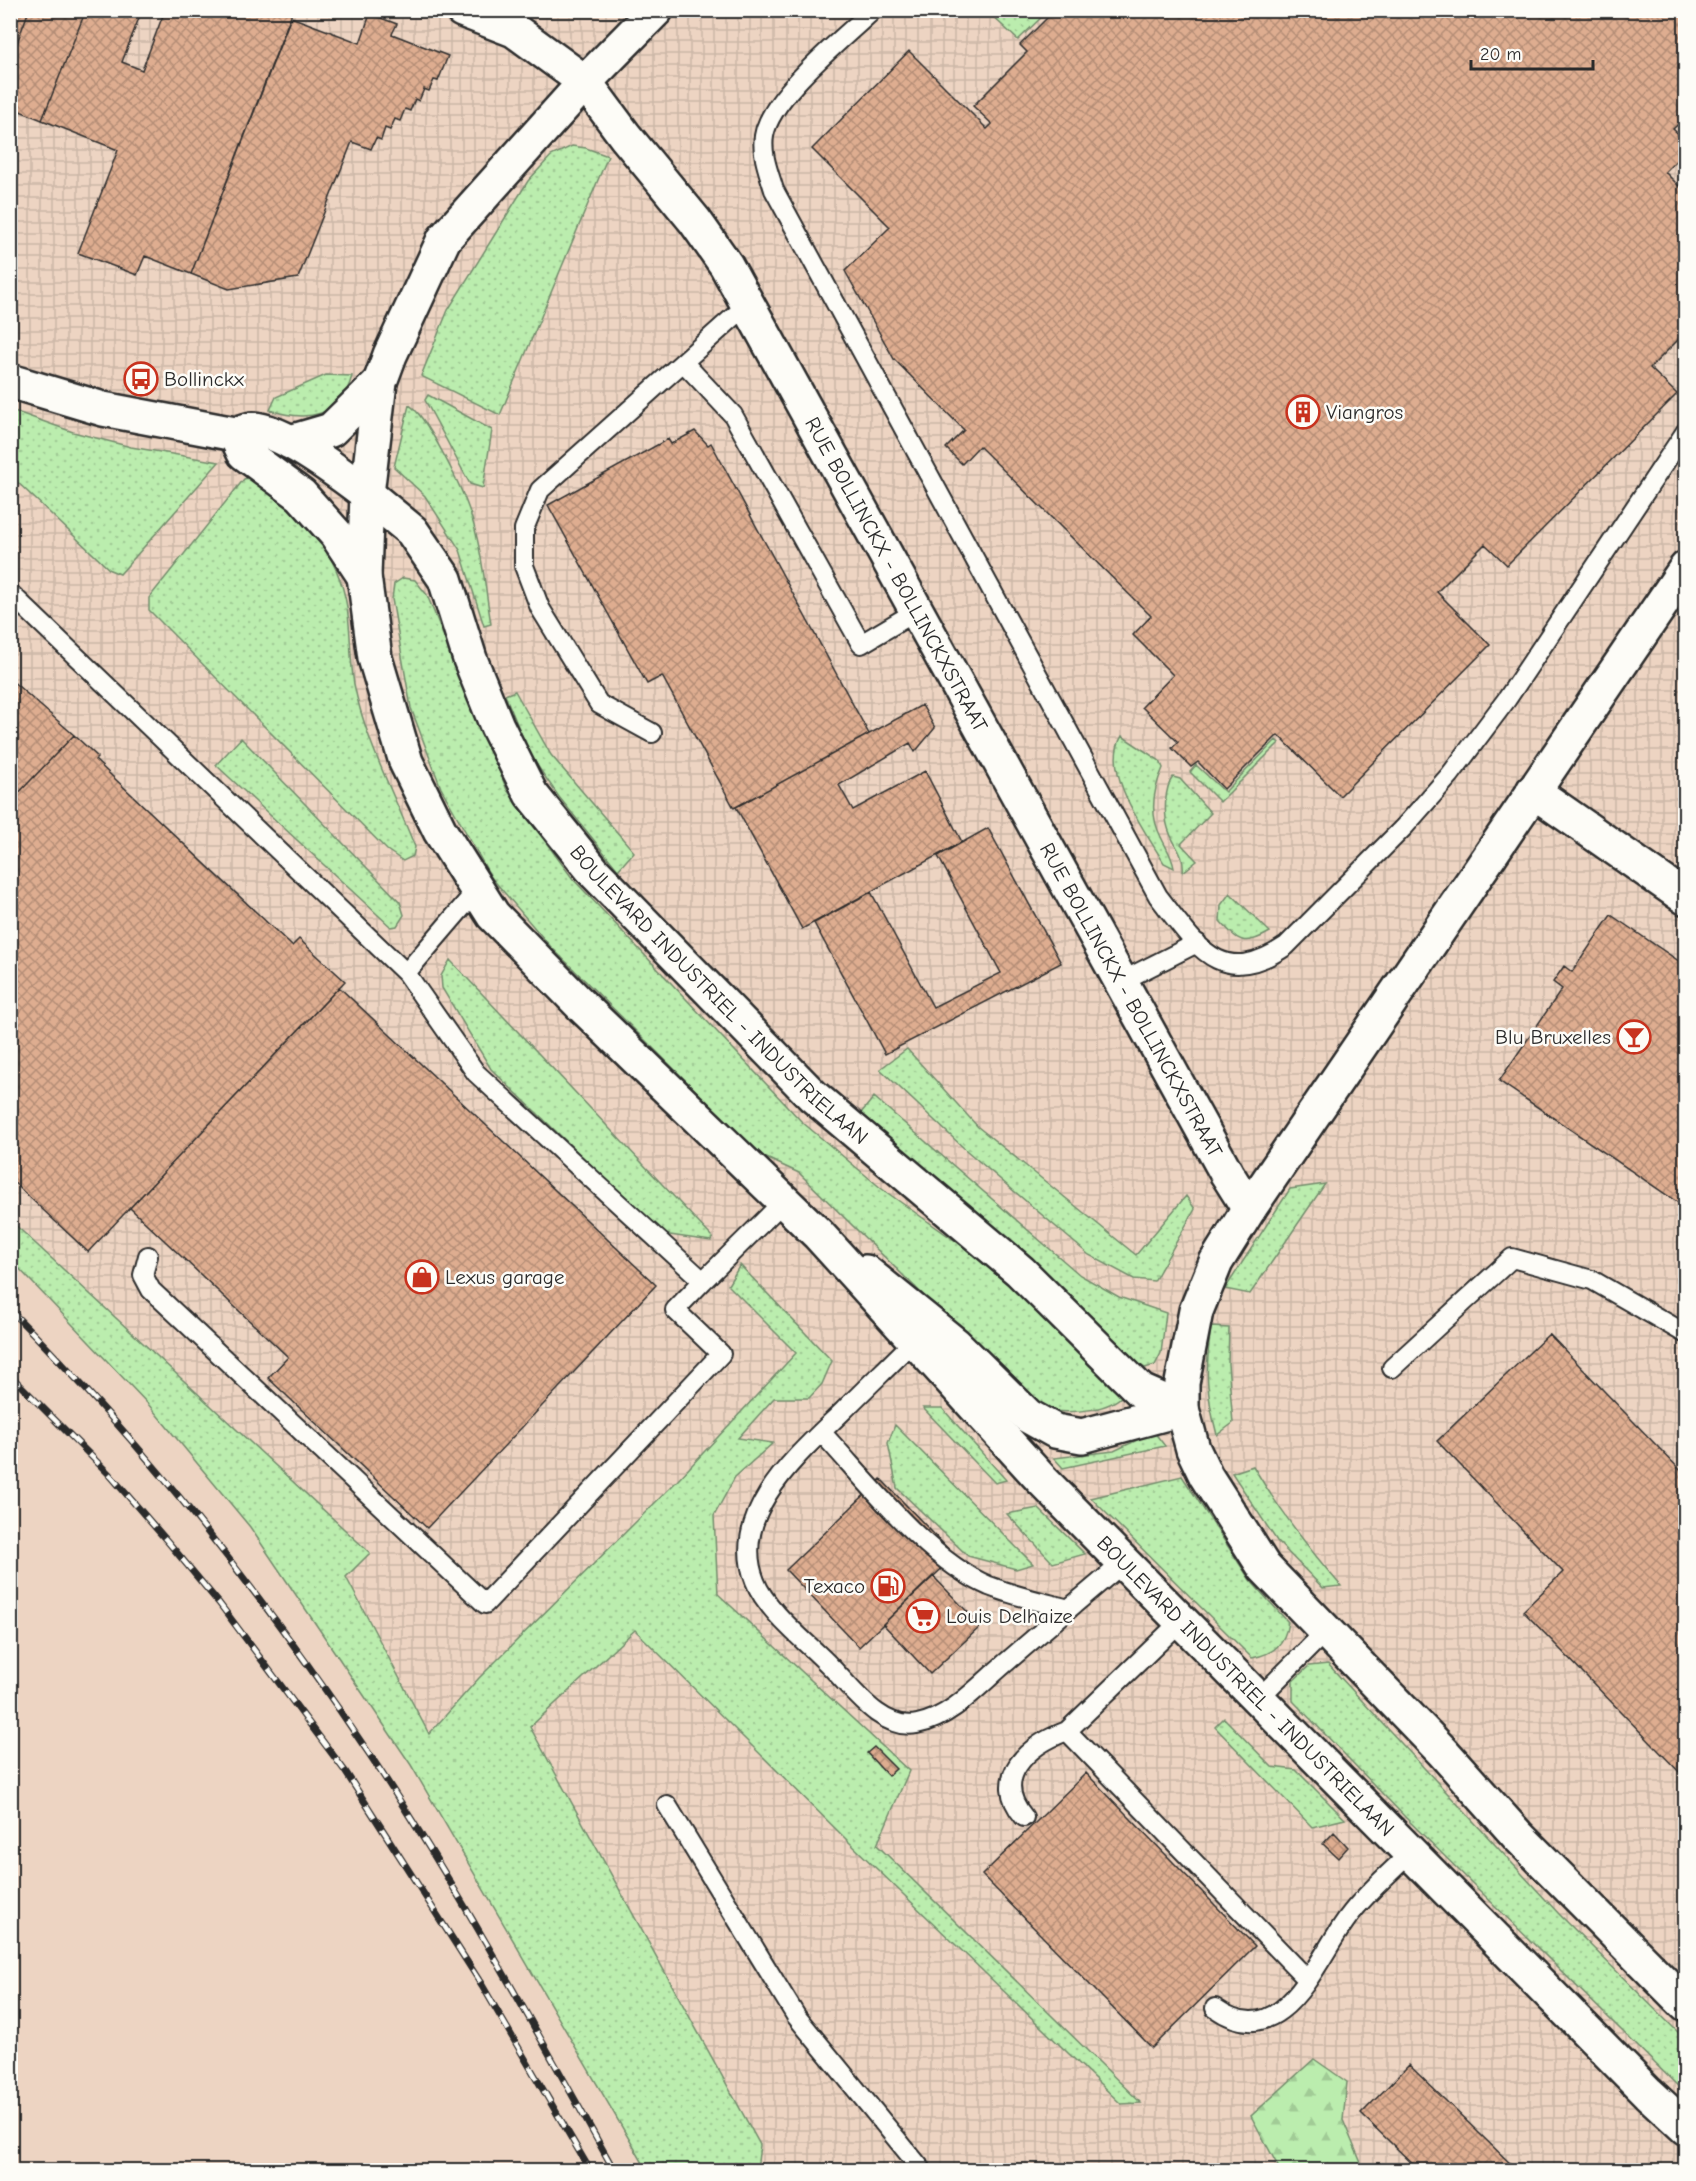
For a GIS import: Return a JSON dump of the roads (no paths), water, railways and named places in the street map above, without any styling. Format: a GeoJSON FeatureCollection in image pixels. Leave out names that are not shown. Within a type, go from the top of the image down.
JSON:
{"type":"FeatureCollection","features":[{"type":"Feature","properties":{"kind":"main road","name":"RUE BOLLINCKX - BOLLINCKXSTRAAT"},"geometry":{"type":"LineString","coordinates":[[462,10],[514,30],[585,82],[628,141],[695,221],[726,266],[915,612],[1249,1209]]}},
{"type":"Feature","properties":{"kind":"main road"},"geometry":{"type":"LineString","coordinates":[[367,494],[380,382],[390,355],[444,239],[585,82],[656,10]]}},
{"type":"Feature","properties":{"kind":"main road","name":"BOULEVARD INDUSTRIEL - INDUSTRIELAAN"},"geometry":{"type":"LineString","coordinates":[[10,381],[103,409],[235,434],[253,429],[290,442],[326,463],[412,531],[445,579],[470,659],[497,726],[531,794],[594,872],[813,1096],[1020,1270],[1141,1390],[1182,1409]]}},
{"type":"Feature","properties":{"kind":"main road"},"geometry":{"type":"LineString","coordinates":[[290,442],[332,430],[380,382]]}},
{"type":"Feature","properties":{"kind":"main road","name":"BOULEVARD INDUSTRIEL - INDUSTRIELAAN"},"geometry":{"type":"LineString","coordinates":[[235,434],[244,453],[301,495],[336,534],[364,576]]}},
{"type":"Feature","properties":{"kind":"main road","name":"BOULEVARD INDUSTRIEL - INDUSTRIELAAN"},"geometry":{"type":"LineString","coordinates":[[367,494],[364,576],[375,658],[406,762],[440,831],[493,915],[582,1006],[818,1234],[1042,1482],[1686,2128]]}},
{"type":"Feature","properties":{"kind":"main road"},"geometry":{"type":"LineString","coordinates":[[1686,568],[1249,1209],[1216,1262],[1196,1311],[1182,1383],[1182,1409],[1193,1449],[1206,1476],[1264,1567],[1443,1752],[1518,1836],[1686,2005]]}},
{"type":"Feature","properties":{"kind":"main road"},"geometry":{"type":"LineString","coordinates":[[1533,791],[1686,897]]}},
{"type":"Feature","properties":{"kind":"main road","name":"BOULEVARD INDUSTRIEL - INDUSTRIELAAN"},"geometry":{"type":"LineString","coordinates":[[818,1234],[955,1344],[1028,1416],[1055,1431],[1082,1436],[1182,1409]]}},
{"type":"Feature","properties":{"kind":"lane"},"geometry":{"type":"LineString","coordinates":[[873,10],[786,94],[771,114],[764,136],[764,158],[774,190],[1158,896],[1197,943],[1222,962],[1242,966],[1264,961],[1286,946],[1404,827],[1450,775],[1507,699],[1686,431]]}},
{"type":"Feature","properties":{"kind":"lane"},"geometry":{"type":"LineString","coordinates":[[652,733],[600,704],[540,608],[524,566],[524,529],[540,490],[748,304]]}},
{"type":"Feature","properties":{"kind":"lane"},"geometry":{"type":"LineString","coordinates":[[683,362],[733,415],[861,645],[915,612]]}},
{"type":"Feature","properties":{"kind":"lane"},"geometry":{"type":"LineString","coordinates":[[10,593],[406,973],[476,1073],[703,1281]]}},
{"type":"Feature","properties":{"kind":"lane"},"geometry":{"type":"LineString","coordinates":[[406,973],[477,890]]}},
{"type":"Feature","properties":{"kind":"lane"},"geometry":{"type":"LineString","coordinates":[[1120,981],[1197,943]]}},
{"type":"Feature","properties":{"kind":"lane"},"geometry":{"type":"LineString","coordinates":[[148,1256],[143,1275],[151,1290],[485,1604],[721,1354],[675,1310],[784,1201]]}},
{"type":"Feature","properties":{"kind":"lane"},"geometry":{"type":"LineString","coordinates":[[1392,1368],[1512,1258],[1592,1280],[1686,1334]]}},
{"type":"Feature","properties":{"kind":"lane"},"geometry":{"type":"LineString","coordinates":[[915,1341],[821,1432],[777,1479],[763,1502],[754,1524],[750,1565],[756,1584],[773,1608],[885,1718],[905,1725],[927,1722],[939,1716],[1123,1563]]}},
{"type":"Feature","properties":{"kind":"lane"},"geometry":{"type":"LineString","coordinates":[[821,1432],[912,1529],[946,1559],[989,1586],[1069,1609]]}},
{"type":"Feature","properties":{"kind":"lane"},"geometry":{"type":"LineString","coordinates":[[1024,1817],[1010,1791],[1011,1778],[1017,1767],[1038,1744],[1067,1731],[1181,1621]]}},
{"type":"Feature","properties":{"kind":"lane"},"geometry":{"type":"LineString","coordinates":[[1258,1699],[1326,1631]]}},
{"type":"Feature","properties":{"kind":"lane"},"geometry":{"type":"LineString","coordinates":[[1067,1731],[1307,1979]]}},
{"type":"Feature","properties":{"kind":"lane"},"geometry":{"type":"LineString","coordinates":[[667,1805],[796,2016],[922,2170]]}},
{"type":"Feature","properties":{"kind":"lane"},"geometry":{"type":"LineString","coordinates":[[1215,2008],[1236,2020],[1251,2023],[1262,2021],[1288,2005],[1352,1911],[1410,1853]]}},
{"type":"Feature","properties":{"kind":"railway"},"geometry":{"type":"LineString","coordinates":[[10,1310],[60,1361],[155,1468],[245,1580],[330,1696],[403,1806],[466,1908],[614,2170]]}},
{"type":"Feature","properties":{"kind":"railway"},"geometry":{"type":"LineString","coordinates":[[10,1375],[109,1474],[168,1542],[219,1603],[345,1771],[482,1985],[590,2170]]}},
{"type":"Feature","properties":{"kind":"place","name":"Bollinckx"},"geometry":{"type":"Point","coordinates":[141,379]}},
{"type":"Feature","properties":{"kind":"place","name":"Viangros"},"geometry":{"type":"Point","coordinates":[1303,412]}},
{"type":"Feature","properties":{"kind":"place","name":"Blu Bruxelles"},"geometry":{"type":"Point","coordinates":[1634,1037]}},
{"type":"Feature","properties":{"kind":"place","name":"Lexus garage"},"geometry":{"type":"Point","coordinates":[422,1277]}},
{"type":"Feature","properties":{"kind":"place","name":"Texaco"},"geometry":{"type":"Point","coordinates":[888,1586]}},
{"type":"Feature","properties":{"kind":"place","name":"Louis Delhaize"},"geometry":{"type":"Point","coordinates":[923,1616]}}]}
